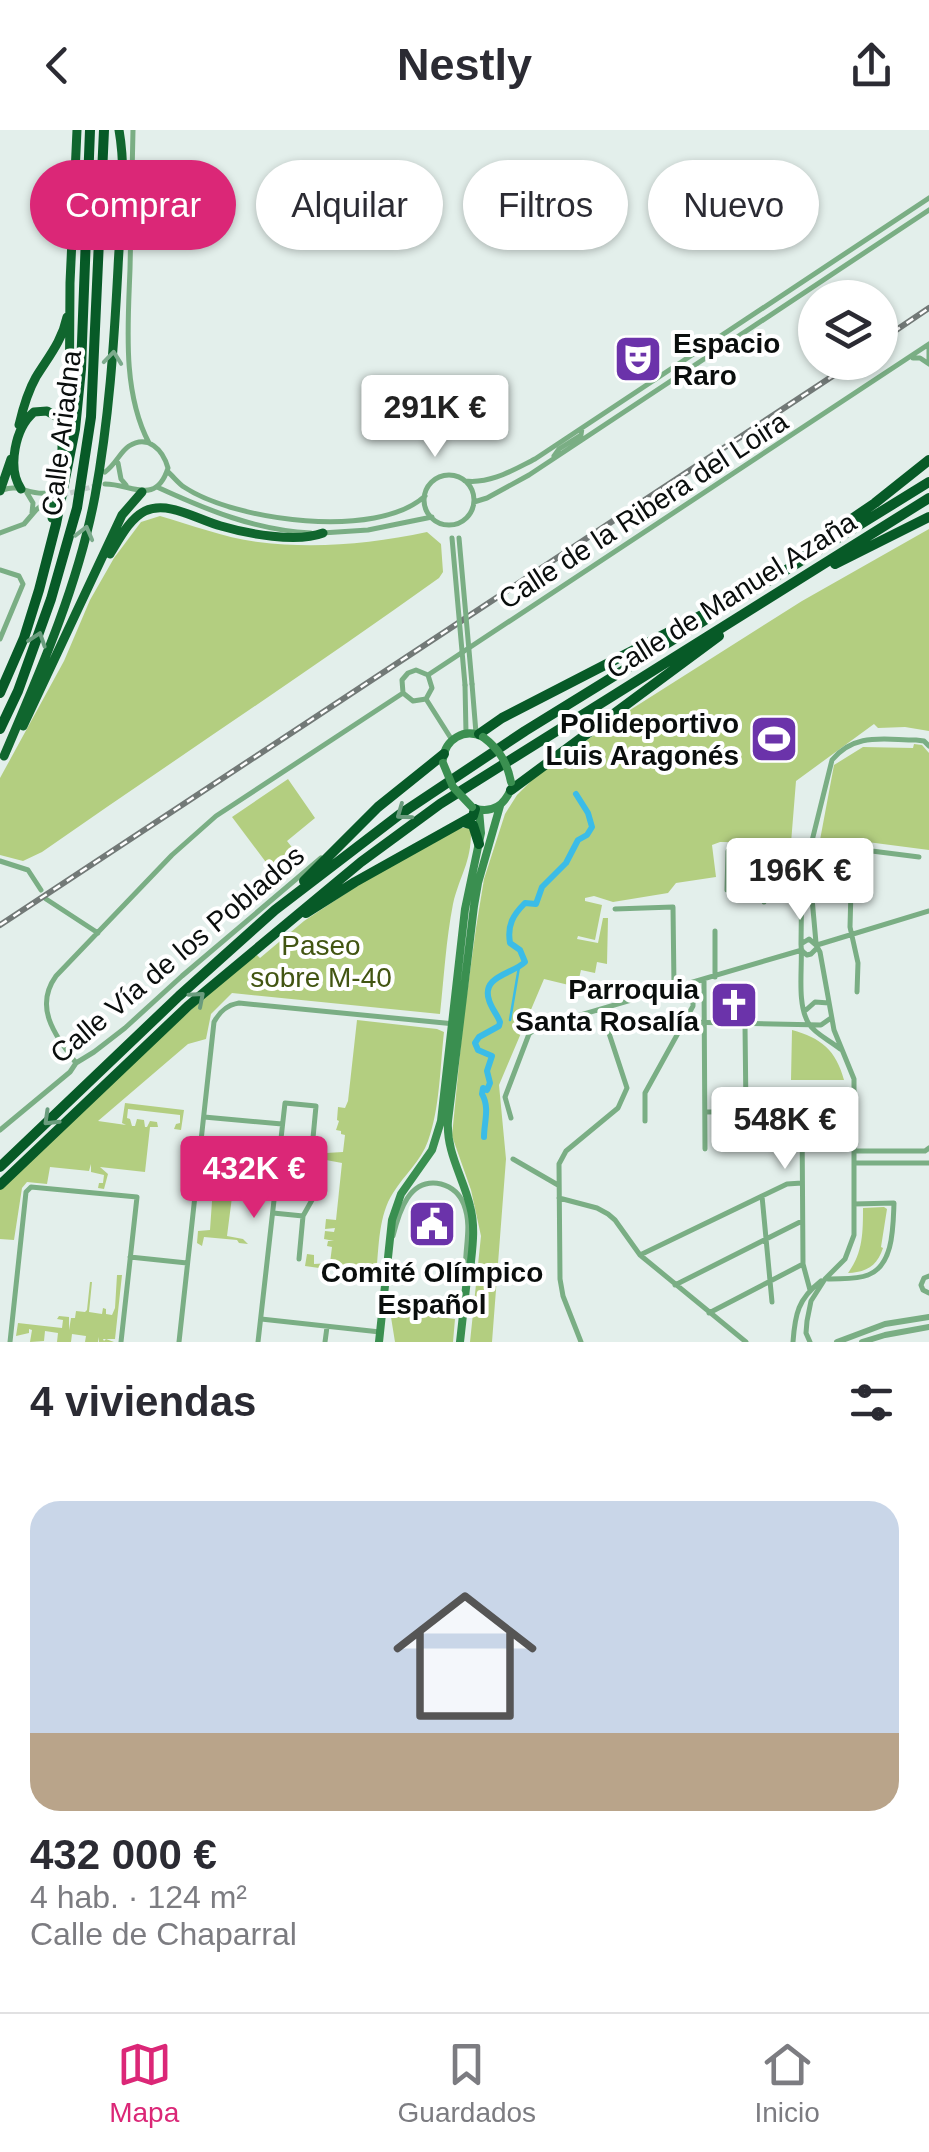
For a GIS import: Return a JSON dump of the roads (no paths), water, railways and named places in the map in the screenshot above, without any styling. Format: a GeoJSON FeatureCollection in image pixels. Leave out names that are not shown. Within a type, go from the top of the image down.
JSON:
{"type":"FeatureCollection","features":[{"type":"Feature","properties":{"kind":"highway"},"geometry":{"type":"LineString","coordinates":[[69,456],[74,130]]}},
{"type":"Feature","properties":{"kind":"highway","name":"Calle Ariadna"},"geometry":{"type":"LineString","coordinates":[[0,694],[39,590],[78,410],[90,130]]}},
{"type":"Feature","properties":{"kind":"highway","name":"Calle Ariadna"},"geometry":{"type":"LineString","coordinates":[[0,729],[52,599],[79,494],[91,418],[104,130]]}},
{"type":"Feature","properties":{"kind":"highway"},"geometry":{"type":"LineString","coordinates":[[2,759],[65,606],[95,498],[116,335],[122,164],[119,130]]}},
{"type":"Feature","properties":{"kind":"highway"},"geometry":{"type":"LineString","coordinates":[[0,491],[35,379],[63,334],[70,294]]}},
{"type":"Feature","properties":{"kind":"highway"},"geometry":{"type":"LineString","coordinates":[[24,491],[16,482],[14,466],[21,430],[34,412],[50,412],[60,422],[62,452],[39,590]]}},
{"type":"Feature","properties":{"kind":"highway"},"geometry":{"type":"LineString","coordinates":[[479,735],[502,718],[766,583],[929,460]]}},
{"type":"Feature","properties":{"kind":"highway","name":"Calle de Manuel Azaña"},"geometry":{"type":"LineString","coordinates":[[0,1167],[275,910],[399,816],[461,773],[929,482]]}},
{"type":"Feature","properties":{"kind":"highway"},"geometry":{"type":"LineString","coordinates":[[2,759],[22,726],[122,516],[142,492]]}},
{"type":"Feature","properties":{"kind":"highway","name":"Calle de Manuel Azaña"},"geometry":{"type":"LineString","coordinates":[[0,1185],[188,1006],[360,862],[440,804],[929,498]]}},
{"type":"Feature","properties":{"kind":"highway"},"geometry":{"type":"LineString","coordinates":[[91,581],[131,523],[155,508],[170,508],[258,534],[297,538],[323,533]]}},
{"type":"Feature","properties":{"kind":"highway"},"geometry":{"type":"LineString","coordinates":[[511,786],[714,640],[748,610],[929,516]]}},
{"type":"Feature","properties":{"kind":"highway"},"geometry":{"type":"LineString","coordinates":[[275,910],[378,807],[443,759]]}},
{"type":"Feature","properties":{"kind":"highway"},"geometry":{"type":"LineString","coordinates":[[283,925],[473,816],[476,809]]}},
{"type":"Feature","properties":{"kind":"highway"},"geometry":{"type":"LineString","coordinates":[[462,822],[473,825],[479,844]]}},
{"type":"Feature","properties":{"kind":"main road"},"geometry":{"type":"LineString","coordinates":[[380,1337],[392,1220],[401,1194],[432,1150],[441,1121],[454,1024],[477,886],[500,806],[511,786],[502,756],[493,745],[479,735],[466,733],[445,746],[443,759],[453,787],[476,809],[481,823],[465,909],[454,1024],[447,1136],[473,1221],[460,1342]]}},
{"type":"Feature","properties":{"kind":"main road"},"geometry":{"type":"LineString","coordinates":[[476,809],[500,806]]}},
{"type":"Feature","properties":{"kind":"street"},"geometry":{"type":"LineString","coordinates":[[134,130],[130,362],[136,412],[149,443]]}},
{"type":"Feature","properties":{"kind":"street"},"geometry":{"type":"LineString","coordinates":[[432,518],[426,510],[425,496],[438,477],[486,480],[518,468],[929,198]]}},
{"type":"Feature","properties":{"kind":"street"},"geometry":{"type":"LineString","coordinates":[[474,502],[508,487],[553,459],[929,210]]}},
{"type":"Feature","properties":{"kind":"street"},"geometry":{"type":"LineString","coordinates":[[910,357],[929,361],[929,346]]}},
{"type":"Feature","properties":{"kind":"street","name":"Calle de la Ribera del Loira"},"geometry":{"type":"LineString","coordinates":[[428,675],[929,346]]}},
{"type":"Feature","properties":{"kind":"street"},"geometry":{"type":"LineString","coordinates":[[553,459],[560,449],[581,435],[582,428]]}},
{"type":"Feature","properties":{"kind":"street"},"geometry":{"type":"LineString","coordinates":[[105,472],[130,445],[139,442],[160,450],[167,471],[157,487],[142,492],[105,484]]}},
{"type":"Feature","properties":{"kind":"street"},"geometry":{"type":"LineString","coordinates":[[119,460],[118,470],[127,486]]}},
{"type":"Feature","properties":{"kind":"street"},"geometry":{"type":"LineString","coordinates":[[167,471],[184,486],[212,500],[297,521],[374,518],[407,508],[425,496]]}},
{"type":"Feature","properties":{"kind":"street"},"geometry":{"type":"LineString","coordinates":[[466,480],[474,502],[471,512],[460,522],[455,538],[468,684],[479,735]]}},
{"type":"Feature","properties":{"kind":"street"},"geometry":{"type":"LineString","coordinates":[[0,491],[12,487],[48,493]]}},
{"type":"Feature","properties":{"kind":"street"},"geometry":{"type":"LineString","coordinates":[[157,487],[224,516],[264,527],[323,533],[368,530],[416,519],[460,522]]}},
{"type":"Feature","properties":{"kind":"street"},"geometry":{"type":"LineString","coordinates":[[24,491],[33,502],[32,515]]}},
{"type":"Feature","properties":{"kind":"street"},"geometry":{"type":"LineString","coordinates":[[0,533],[24,524],[46,502]]}},
{"type":"Feature","properties":{"kind":"street"},"geometry":{"type":"LineString","coordinates":[[0,523],[11,528]]}},
{"type":"Feature","properties":{"kind":"street"},"geometry":{"type":"LineString","coordinates":[[446,524],[455,538]]}},
{"type":"Feature","properties":{"kind":"street"},"geometry":{"type":"LineString","coordinates":[[0,570],[22,578],[22,590],[0,639]]}},
{"type":"Feature","properties":{"kind":"street"},"geometry":{"type":"LineString","coordinates":[[421,670],[428,675],[432,688],[426,699],[413,701],[403,693],[402,680],[408,673],[421,670]]}},
{"type":"Feature","properties":{"kind":"street"},"geometry":{"type":"LineString","coordinates":[[466,733],[468,684]]}},
{"type":"Feature","properties":{"kind":"street"},"geometry":{"type":"LineString","coordinates":[[76,1063],[52,1030],[46,1010],[47,994],[56,976],[172,855],[216,816],[403,693]]}},
{"type":"Feature","properties":{"kind":"street"},"geometry":{"type":"LineString","coordinates":[[426,699],[452,740]]}},
{"type":"Feature","properties":{"kind":"street"},"geometry":{"type":"LineString","coordinates":[[842,1050],[809,1025],[805,1013],[801,991],[802,862],[808,858],[832,760],[838,754],[861,739],[916,740],[929,746]]}},
{"type":"Feature","properties":{"kind":"street","name":"Calle Vía de los Poblados"},"geometry":{"type":"LineString","coordinates":[[0,1130],[76,1063],[125,1028],[378,807]]}},
{"type":"Feature","properties":{"kind":"street"},"geometry":{"type":"LineString","coordinates":[[857,992],[858,964],[850,926],[852,853],[856,849],[918,858]]}},
{"type":"Feature","properties":{"kind":"street"},"geometry":{"type":"LineString","coordinates":[[802,880],[774,880],[763,890],[727,890],[728,851],[808,858],[812,864],[816,946],[809,955],[802,948]]}},
{"type":"Feature","properties":{"kind":"street"},"geometry":{"type":"LineString","coordinates":[[0,861],[24,868],[41,890]]}},
{"type":"Feature","properties":{"kind":"street"},"geometry":{"type":"LineString","coordinates":[[763,890],[764,902]]}},
{"type":"Feature","properties":{"kind":"street"},"geometry":{"type":"LineString","coordinates":[[46,899],[98,933]]}},
{"type":"Feature","properties":{"kind":"street"},"geometry":{"type":"LineString","coordinates":[[615,909],[673,907],[674,987]]}},
{"type":"Feature","properties":{"kind":"street"},"geometry":{"type":"LineString","coordinates":[[816,946],[929,911]]}},
{"type":"Feature","properties":{"kind":"street"},"geometry":{"type":"LineString","coordinates":[[715,931],[715,977]]}},
{"type":"Feature","properties":{"kind":"street"},"geometry":{"type":"LineString","coordinates":[[511,1118],[505,1098],[529,1034],[536,1028],[715,977],[802,948],[809,939],[820,952],[832,1018],[854,1079],[852,1243],[845,1259],[815,1292],[808,1310],[806,1333],[810,1342]]}},
{"type":"Feature","properties":{"kind":"street"},"geometry":{"type":"LineString","coordinates":[[704,980],[705,1149]]}},
{"type":"Feature","properties":{"kind":"street"},"geometry":{"type":"LineString","coordinates":[[645,1122],[645,1092],[693,1006],[694,996]]}},
{"type":"Feature","properties":{"kind":"street"},"geometry":{"type":"LineString","coordinates":[[805,1013],[814,1002],[829,1003]]}},
{"type":"Feature","properties":{"kind":"street"},"geometry":{"type":"LineString","coordinates":[[179,1342],[214,1022],[224,1009],[239,1003],[454,1024]]}},
{"type":"Feature","properties":{"kind":"street"},"geometry":{"type":"LineString","coordinates":[[581,1342],[560,1279],[559,1164],[566,1151],[618,1108],[626,1088],[601,1010]]}},
{"type":"Feature","properties":{"kind":"street"},"geometry":{"type":"LineString","coordinates":[[684,1022],[821,1025],[832,1018]]}},
{"type":"Feature","properties":{"kind":"street"},"geometry":{"type":"LineString","coordinates":[[745,1024],[746,1112]]}},
{"type":"Feature","properties":{"kind":"street"},"geometry":{"type":"LineString","coordinates":[[258,1342],[285,1103],[316,1106],[313,1138]]}},
{"type":"Feature","properties":{"kind":"street"},"geometry":{"type":"LineString","coordinates":[[705,1112],[800,1114],[803,1264],[810,1290]]}},
{"type":"Feature","properties":{"kind":"street"},"geometry":{"type":"LineString","coordinates":[[204,1117],[282,1124]]}},
{"type":"Feature","properties":{"kind":"street"},"geometry":{"type":"LineString","coordinates":[[854,1151],[929,1148]]}},
{"type":"Feature","properties":{"kind":"street"},"geometry":{"type":"LineString","coordinates":[[299,1259],[303,1216],[312,1200],[318,1158]]}},
{"type":"Feature","properties":{"kind":"street"},"geometry":{"type":"LineString","coordinates":[[513,1159],[558,1185]]}},
{"type":"Feature","properties":{"kind":"street"},"geometry":{"type":"LineString","coordinates":[[854,1163],[929,1163]]}},
{"type":"Feature","properties":{"kind":"street"},"geometry":{"type":"LineString","coordinates":[[640,1255],[788,1184],[802,1183]]}},
{"type":"Feature","properties":{"kind":"street"},"geometry":{"type":"LineString","coordinates":[[389,1255],[398,1218],[410,1194],[424,1184],[445,1185],[455,1191],[466,1208],[467,1279]]}},
{"type":"Feature","properties":{"kind":"street"},"geometry":{"type":"LineString","coordinates":[[10,1342],[26,1192],[31,1188],[137,1197],[121,1342]]}},
{"type":"Feature","properties":{"kind":"street"},"geometry":{"type":"LineString","coordinates":[[762,1196],[772,1302]]}},
{"type":"Feature","properties":{"kind":"street"},"geometry":{"type":"LineString","coordinates":[[559,1198],[608,1214],[640,1255],[746,1342]]}},
{"type":"Feature","properties":{"kind":"street"},"geometry":{"type":"LineString","coordinates":[[825,1279],[871,1274],[886,1258],[894,1203],[854,1204]]}},
{"type":"Feature","properties":{"kind":"street"},"geometry":{"type":"LineString","coordinates":[[273,1213],[303,1216]]}},
{"type":"Feature","properties":{"kind":"street"},"geometry":{"type":"LineString","coordinates":[[676,1285],[802,1221]]}},
{"type":"Feature","properties":{"kind":"street"},"geometry":{"type":"LineString","coordinates":[[130,1257],[188,1263]]}},
{"type":"Feature","properties":{"kind":"street"},"geometry":{"type":"LineString","coordinates":[[709,1313],[803,1264]]}},
{"type":"Feature","properties":{"kind":"street"},"geometry":{"type":"LineString","coordinates":[[793,1342],[805,1294],[831,1273]]}},
{"type":"Feature","properties":{"kind":"street"},"geometry":{"type":"LineString","coordinates":[[929,1276],[921,1285],[929,1293]]}},
{"type":"Feature","properties":{"kind":"street"},"geometry":{"type":"LineString","coordinates":[[837,1342],[885,1324],[929,1317]]}},
{"type":"Feature","properties":{"kind":"street"},"geometry":{"type":"LineString","coordinates":[[261,1320],[380,1337]]}},
{"type":"Feature","properties":{"kind":"street"},"geometry":{"type":"LineString","coordinates":[[862,1342],[929,1326]]}},
{"type":"Feature","properties":{"kind":"street"},"geometry":{"type":"LineString","coordinates":[[325,1342],[327,1327]]}},
{"type":"Feature","properties":{"kind":"waterway"},"geometry":{"type":"LineString","coordinates":[[484,1137],[486,1110],[482,1094],[490,1083],[487,1071],[492,1056],[478,1050],[475,1043],[500,1022],[488,992],[500,976],[525,962],[520,950],[510,943],[514,916],[525,903],[536,904],[542,887],[566,863],[578,840],[592,827],[576,794]]}},
{"type":"Feature","properties":{"kind":"waterway"},"geometry":{"type":"LineString","coordinates":[[510,1020],[519,967]]}},
{"type":"Feature","properties":{"kind":"tunnel"},"geometry":{"type":"LineString","coordinates":[[63,495],[95,486]]}},
{"type":"Feature","properties":{"kind":"railway"},"geometry":{"type":"LineString","coordinates":[[898,329],[929,308]]}},
{"type":"Feature","properties":{"kind":"railway"},"geometry":{"type":"LineString","coordinates":[[0,925],[827,380]]}},
{"type":"Feature","properties":{"kind":"place","name":"Espacio Raro"},"geometry":{"type":"Point","coordinates":[638,359]}},
{"type":"Feature","properties":{"kind":"place","name":"Polideportivo Luis Aragonés"},"geometry":{"type":"Point","coordinates":[774,739]}},
{"type":"Feature","properties":{"kind":"place","name":"Parroquia Santa Rosalía"},"geometry":{"type":"Point","coordinates":[734,1005]}},
{"type":"Feature","properties":{"kind":"place","name":"Comité Olímpico Español"},"geometry":{"type":"Point","coordinates":[432,1224]}},
{"type":"Feature","properties":{"kind":"park label","name":"Paseo sobre M-40"},"geometry":{"type":"Point","coordinates":[321,961]}}]}
